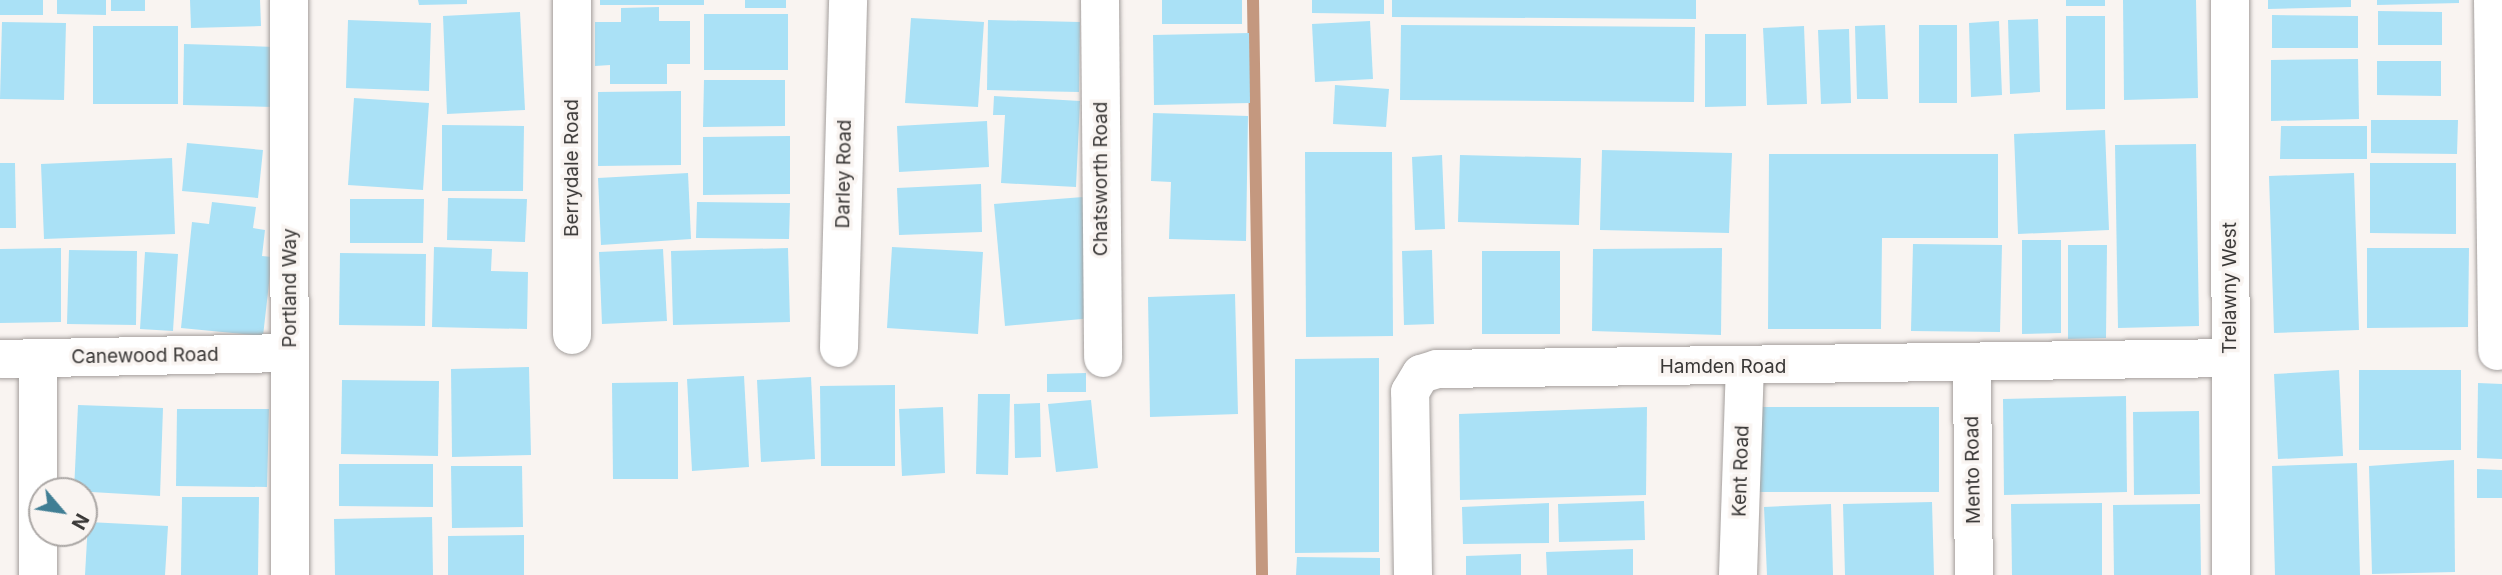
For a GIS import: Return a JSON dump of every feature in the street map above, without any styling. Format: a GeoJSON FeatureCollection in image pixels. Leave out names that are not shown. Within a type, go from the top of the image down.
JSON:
{"type":"FeatureCollection","features":[{"type":"Feature","properties":{"kind":"street","name":"Portland Way"},"geometry":{"type":"LineString","coordinates":[[289,0],[290,575]]}},
{"type":"Feature","properties":{"kind":"street","name":"Berrydale Road"},"geometry":{"type":"LineString","coordinates":[[572,0],[572,335]]}},
{"type":"Feature","properties":{"kind":"street","name":"Darley Road"},"geometry":{"type":"LineString","coordinates":[[839,348],[848,0]]}},
{"type":"Feature","properties":{"kind":"street","name":"Chatsworth Road"},"geometry":{"type":"LineString","coordinates":[[1100,0],[1103,358]]}},
{"type":"Feature","properties":{"kind":"street","name":"Trelawny West"},"geometry":{"type":"LineString","coordinates":[[2230,0],[2231,575]]}},
{"type":"Feature","properties":{"kind":"street"},"geometry":{"type":"LineString","coordinates":[[2493,0],[2497,351]]}},
{"type":"Feature","properties":{"kind":"street","name":"Canewood Road"},"geometry":{"type":"LineString","coordinates":[[0,359],[290,353]]}},
{"type":"Feature","properties":{"kind":"street"},"geometry":{"type":"LineString","coordinates":[[38,358],[38,575]]}},
{"type":"Feature","properties":{"kind":"street","name":"Hamden Road"},"geometry":{"type":"LineString","coordinates":[[1413,575],[1410,392],[1420,374],[2230,358]]}},
{"type":"Feature","properties":{"kind":"street","name":"Mento Road"},"geometry":{"type":"LineString","coordinates":[[1972,365],[1974,575]]}},
{"type":"Feature","properties":{"kind":"street","name":"Kent Road"},"geometry":{"type":"LineString","coordinates":[[1738,575],[1745,366]]}},
{"type":"Feature","properties":{"kind":"building"},"geometry":{"type":"Polygon","coordinates":[[[0,0],[43,0],[43,15],[0,15],[0,0]]]}},
{"type":"Feature","properties":{"kind":"building"},"geometry":{"type":"Polygon","coordinates":[[[57,0],[106,0],[106,15],[57,14],[57,0]]]}},
{"type":"Feature","properties":{"kind":"building"},"geometry":{"type":"Polygon","coordinates":[[[111,0],[145,0],[145,11],[111,11],[111,0]]]}},
{"type":"Feature","properties":{"kind":"building"},"geometry":{"type":"Polygon","coordinates":[[[190,0],[260,0],[261,26],[191,28],[190,0]]]}},
{"type":"Feature","properties":{"kind":"building"},"geometry":{"type":"Polygon","coordinates":[[[418,0],[467,0],[467,4],[419,5],[418,0]]]}},
{"type":"Feature","properties":{"kind":"building"},"geometry":{"type":"Polygon","coordinates":[[[600,0],[704,0],[704,5],[600,5],[600,0]]]}},
{"type":"Feature","properties":{"kind":"building"},"geometry":{"type":"Polygon","coordinates":[[[745,0],[786,0],[786,8],[745,8],[745,0]]]}},
{"type":"Feature","properties":{"kind":"building"},"geometry":{"type":"Polygon","coordinates":[[[1162,0],[1242,0],[1242,24],[1162,24],[1162,0]]]}},
{"type":"Feature","properties":{"kind":"building"},"geometry":{"type":"Polygon","coordinates":[[[1312,0],[1384,0],[1384,14],[1312,13],[1312,0]]]}},
{"type":"Feature","properties":{"kind":"building"},"geometry":{"type":"Polygon","coordinates":[[[1392,0],[1696,0],[1696,19],[1392,17],[1392,0]]]}},
{"type":"Feature","properties":{"kind":"building"},"geometry":{"type":"Polygon","coordinates":[[[2066,0],[2105,0],[2105,6],[2066,6],[2066,0]]]}},
{"type":"Feature","properties":{"kind":"building"},"geometry":{"type":"Polygon","coordinates":[[[2123,0],[2196,0],[2198,98],[2124,100],[2123,0]]]}},
{"type":"Feature","properties":{"kind":"building"},"geometry":{"type":"Polygon","coordinates":[[[2268,0],[2351,0],[2351,7],[2268,9],[2268,0]]]}},
{"type":"Feature","properties":{"kind":"building"},"geometry":{"type":"Polygon","coordinates":[[[2377,0],[2459,0],[2459,3],[2377,5],[2377,0]]]}},
{"type":"Feature","properties":{"kind":"building"},"geometry":{"type":"Polygon","coordinates":[[[659,7],[659,21],[690,21],[690,64],[667,64],[667,84],[610,84],[610,65],[595,66],[595,22],[621,22],[621,8],[659,7]]]}},
{"type":"Feature","properties":{"kind":"building"},"geometry":{"type":"Polygon","coordinates":[[[2378,11],[2442,12],[2442,45],[2378,45],[2378,11]]]}},
{"type":"Feature","properties":{"kind":"building"},"geometry":{"type":"Polygon","coordinates":[[[520,12],[525,110],[447,114],[443,16],[520,12]]]}},
{"type":"Feature","properties":{"kind":"building"},"geometry":{"type":"Polygon","coordinates":[[[704,14],[788,14],[788,70],[704,70],[704,14]]]}},
{"type":"Feature","properties":{"kind":"building"},"geometry":{"type":"Polygon","coordinates":[[[2272,15],[2358,16],[2358,48],[2272,48],[2272,15]]]}},
{"type":"Feature","properties":{"kind":"building"},"geometry":{"type":"Polygon","coordinates":[[[2066,16],[2105,16],[2105,109],[2066,110],[2066,16]]]}},
{"type":"Feature","properties":{"kind":"building"},"geometry":{"type":"Polygon","coordinates":[[[911,18],[984,22],[978,107],[905,103],[911,18]]]}},
{"type":"Feature","properties":{"kind":"building"},"geometry":{"type":"Polygon","coordinates":[[[2038,19],[2040,92],[2010,94],[2008,20],[2038,19]]]}},
{"type":"Feature","properties":{"kind":"building"},"geometry":{"type":"Polygon","coordinates":[[[348,20],[431,23],[429,91],[346,88],[348,20]]]}},
{"type":"Feature","properties":{"kind":"building"},"geometry":{"type":"Polygon","coordinates":[[[988,20],[1080,22],[1079,92],[987,90],[988,20]]]}},
{"type":"Feature","properties":{"kind":"building"},"geometry":{"type":"Polygon","coordinates":[[[1370,21],[1373,79],[1315,82],[1312,24],[1370,21]]]}},
{"type":"Feature","properties":{"kind":"building"},"geometry":{"type":"Polygon","coordinates":[[[1999,21],[2002,95],[1971,97],[1969,23],[1999,21]]]}},
{"type":"Feature","properties":{"kind":"building"},"geometry":{"type":"Polygon","coordinates":[[[2,22],[66,23],[64,100],[0,99],[2,22]]]}},
{"type":"Feature","properties":{"kind":"building"},"geometry":{"type":"Polygon","coordinates":[[[1401,25],[1695,27],[1694,102],[1400,100],[1401,25]]]}},
{"type":"Feature","properties":{"kind":"building"},"geometry":{"type":"Polygon","coordinates":[[[1885,25],[1888,99],[1857,99],[1855,26],[1885,25]]]}},
{"type":"Feature","properties":{"kind":"building"},"geometry":{"type":"Polygon","coordinates":[[[1919,25],[1957,25],[1957,103],[1919,103],[1919,25]]]}},
{"type":"Feature","properties":{"kind":"building"},"geometry":{"type":"Polygon","coordinates":[[[93,26],[178,26],[178,104],[93,104],[93,26]]]}},
{"type":"Feature","properties":{"kind":"building"},"geometry":{"type":"Polygon","coordinates":[[[1804,26],[1807,104],[1767,105],[1763,28],[1804,26]]]}},
{"type":"Feature","properties":{"kind":"building"},"geometry":{"type":"Polygon","coordinates":[[[1849,29],[1851,103],[1821,104],[1818,30],[1849,29]]]}},
{"type":"Feature","properties":{"kind":"building"},"geometry":{"type":"Polygon","coordinates":[[[1249,33],[1250,103],[1154,105],[1153,35],[1249,33]]]}},
{"type":"Feature","properties":{"kind":"building"},"geometry":{"type":"Polygon","coordinates":[[[1705,34],[1746,34],[1746,106],[1705,107],[1705,34]]]}},
{"type":"Feature","properties":{"kind":"building"},"geometry":{"type":"Polygon","coordinates":[[[184,44],[275,47],[273,107],[183,105],[184,44]]]}},
{"type":"Feature","properties":{"kind":"building"},"geometry":{"type":"Polygon","coordinates":[[[2358,59],[2359,119],[2271,121],[2271,60],[2358,59]]]}},
{"type":"Feature","properties":{"kind":"building"},"geometry":{"type":"Polygon","coordinates":[[[2377,61],[2441,61],[2441,96],[2377,95],[2377,61]]]}},
{"type":"Feature","properties":{"kind":"building"},"geometry":{"type":"Polygon","coordinates":[[[704,80],[785,80],[785,126],[703,127],[704,80]]]}},
{"type":"Feature","properties":{"kind":"building"},"geometry":{"type":"Polygon","coordinates":[[[1335,85],[1389,89],[1386,127],[1333,124],[1335,85]]]}},
{"type":"Feature","properties":{"kind":"building"},"geometry":{"type":"Polygon","coordinates":[[[681,91],[681,165],[598,166],[598,92],[681,91]]]}},
{"type":"Feature","properties":{"kind":"building"},"geometry":{"type":"Polygon","coordinates":[[[994,96],[1080,101],[1076,187],[1001,183],[1005,115],[993,115],[994,96]]]}},
{"type":"Feature","properties":{"kind":"building"},"geometry":{"type":"Polygon","coordinates":[[[354,98],[429,103],[423,190],[348,185],[354,98]]]}},
{"type":"Feature","properties":{"kind":"building"},"geometry":{"type":"Polygon","coordinates":[[[1153,113],[1248,116],[1246,241],[1169,239],[1171,182],[1151,181],[1153,113]]]}},
{"type":"Feature","properties":{"kind":"building"},"geometry":{"type":"Polygon","coordinates":[[[2371,120],[2458,120],[2457,154],[2371,153],[2371,120]]]}},
{"type":"Feature","properties":{"kind":"building"},"geometry":{"type":"Polygon","coordinates":[[[987,121],[989,167],[899,172],[897,126],[987,121]]]}},
{"type":"Feature","properties":{"kind":"building"},"geometry":{"type":"Polygon","coordinates":[[[442,125],[524,126],[523,191],[442,191],[442,125]]]}},
{"type":"Feature","properties":{"kind":"building"},"geometry":{"type":"Polygon","coordinates":[[[2281,126],[2367,126],[2367,159],[2280,159],[2281,126]]]}},
{"type":"Feature","properties":{"kind":"building"},"geometry":{"type":"Polygon","coordinates":[[[2105,130],[2109,230],[2018,234],[2014,134],[2105,130]]]}},
{"type":"Feature","properties":{"kind":"building"},"geometry":{"type":"Polygon","coordinates":[[[790,136],[790,194],[703,195],[703,137],[790,136]]]}},
{"type":"Feature","properties":{"kind":"building"},"geometry":{"type":"Polygon","coordinates":[[[187,143],[263,150],[258,198],[182,191],[187,143]]]}},
{"type":"Feature","properties":{"kind":"building"},"geometry":{"type":"Polygon","coordinates":[[[2196,144],[2199,326],[2118,328],[2115,145],[2196,144]]]}},
{"type":"Feature","properties":{"kind":"building"},"geometry":{"type":"Polygon","coordinates":[[[1602,150],[1732,153],[1729,233],[1600,230],[1602,150]]]}},
{"type":"Feature","properties":{"kind":"building"},"geometry":{"type":"Polygon","coordinates":[[[1305,152],[1392,152],[1393,336],[1306,337],[1305,152]]]}},
{"type":"Feature","properties":{"kind":"building"},"geometry":{"type":"Polygon","coordinates":[[[1769,154],[1998,154],[1998,238],[1882,238],[1881,329],[1768,329],[1769,154]]]}},
{"type":"Feature","properties":{"kind":"building"},"geometry":{"type":"Polygon","coordinates":[[[1442,155],[1445,229],[1415,230],[1412,157],[1442,155]]]}},
{"type":"Feature","properties":{"kind":"building"},"geometry":{"type":"Polygon","coordinates":[[[1460,155],[1581,158],[1579,225],[1458,222],[1460,155]]]}},
{"type":"Feature","properties":{"kind":"building"},"geometry":{"type":"Polygon","coordinates":[[[172,158],[175,234],[44,239],[41,164],[172,158]]]}},
{"type":"Feature","properties":{"kind":"building"},"geometry":{"type":"Polygon","coordinates":[[[0,163],[15,163],[16,228],[0,228],[0,163]]]}},
{"type":"Feature","properties":{"kind":"building"},"geometry":{"type":"Polygon","coordinates":[[[2370,163],[2456,163],[2456,234],[2370,233],[2370,163]]]}},
{"type":"Feature","properties":{"kind":"building"},"geometry":{"type":"Polygon","coordinates":[[[688,173],[691,239],[601,245],[598,178],[688,173]]]}},
{"type":"Feature","properties":{"kind":"building"},"geometry":{"type":"Polygon","coordinates":[[[2354,173],[2359,330],[2274,333],[2269,176],[2354,173]]]}},
{"type":"Feature","properties":{"kind":"building"},"geometry":{"type":"Polygon","coordinates":[[[981,184],[982,232],[899,235],[897,188],[981,184]]]}},
{"type":"Feature","properties":{"kind":"building"},"geometry":{"type":"Polygon","coordinates":[[[1083,197],[1093,318],[1005,326],[994,204],[1083,197]]]}},
{"type":"Feature","properties":{"kind":"building"},"geometry":{"type":"Polygon","coordinates":[[[448,198],[527,199],[525,242],[447,240],[448,198]]]}},
{"type":"Feature","properties":{"kind":"building"},"geometry":{"type":"Polygon","coordinates":[[[350,199],[424,199],[423,243],[350,243],[350,199]]]}},
{"type":"Feature","properties":{"kind":"building"},"geometry":{"type":"Polygon","coordinates":[[[212,202],[256,207],[253,228],[265,230],[262,256],[272,257],[263,336],[181,328],[192,222],[209,224],[212,202]]]}},
{"type":"Feature","properties":{"kind":"building"},"geometry":{"type":"Polygon","coordinates":[[[697,202],[790,203],[789,239],[696,238],[697,202]]]}},
{"type":"Feature","properties":{"kind":"building"},"geometry":{"type":"Polygon","coordinates":[[[2022,240],[2061,240],[2061,333],[2022,334],[2022,240]]]}},
{"type":"Feature","properties":{"kind":"building"},"geometry":{"type":"Polygon","coordinates":[[[1913,244],[2002,245],[2000,332],[1911,331],[1913,244]]]}},
{"type":"Feature","properties":{"kind":"building"},"geometry":{"type":"Polygon","coordinates":[[[2068,245],[2107,245],[2106,338],[2068,339],[2068,245]]]}},
{"type":"Feature","properties":{"kind":"building"},"geometry":{"type":"Polygon","coordinates":[[[434,247],[492,249],[491,271],[528,272],[527,329],[432,327],[434,247]]]}},
{"type":"Feature","properties":{"kind":"building"},"geometry":{"type":"Polygon","coordinates":[[[892,247],[983,252],[978,334],[887,328],[892,247]]]}},
{"type":"Feature","properties":{"kind":"building"},"geometry":{"type":"Polygon","coordinates":[[[61,248],[61,322],[0,323],[0,249],[61,248]]]}},
{"type":"Feature","properties":{"kind":"building"},"geometry":{"type":"Polygon","coordinates":[[[788,248],[790,322],[673,325],[671,251],[788,248]]]}},
{"type":"Feature","properties":{"kind":"building"},"geometry":{"type":"Polygon","coordinates":[[[1722,248],[1721,335],[1592,331],[1593,249],[1722,248]]]}},
{"type":"Feature","properties":{"kind":"building"},"geometry":{"type":"Polygon","coordinates":[[[2367,248],[2469,248],[2468,327],[2367,328],[2367,248]]]}},
{"type":"Feature","properties":{"kind":"building"},"geometry":{"type":"Polygon","coordinates":[[[663,249],[667,321],[602,324],[599,252],[663,249]]]}},
{"type":"Feature","properties":{"kind":"building"},"geometry":{"type":"Polygon","coordinates":[[[69,250],[137,251],[136,325],[67,324],[69,250]]]}},
{"type":"Feature","properties":{"kind":"building"},"geometry":{"type":"Polygon","coordinates":[[[1432,250],[1434,324],[1404,325],[1402,251],[1432,250]]]}},
{"type":"Feature","properties":{"kind":"building"},"geometry":{"type":"Polygon","coordinates":[[[1482,251],[1560,251],[1560,334],[1482,334],[1482,251]]]}},
{"type":"Feature","properties":{"kind":"building"},"geometry":{"type":"Polygon","coordinates":[[[145,252],[178,254],[173,331],[140,329],[145,252]]]}},
{"type":"Feature","properties":{"kind":"building"},"geometry":{"type":"Polygon","coordinates":[[[340,253],[426,254],[425,326],[339,325],[340,253]]]}},
{"type":"Feature","properties":{"kind":"building"},"geometry":{"type":"Polygon","coordinates":[[[1235,294],[1238,414],[1150,417],[1148,297],[1235,294]]]}},
{"type":"Feature","properties":{"kind":"building"},"geometry":{"type":"Polygon","coordinates":[[[1379,358],[1379,552],[1295,553],[1295,359],[1379,358]]]}},
{"type":"Feature","properties":{"kind":"building"},"geometry":{"type":"Polygon","coordinates":[[[529,367],[531,455],[452,457],[451,369],[529,367]]]}},
{"type":"Feature","properties":{"kind":"building"},"geometry":{"type":"Polygon","coordinates":[[[2339,370],[2343,456],[2278,459],[2274,374],[2339,370]]]}},
{"type":"Feature","properties":{"kind":"building"},"geometry":{"type":"Polygon","coordinates":[[[2359,370],[2461,370],[2461,450],[2359,450],[2359,370]]]}},
{"type":"Feature","properties":{"kind":"building"},"geometry":{"type":"Polygon","coordinates":[[[1086,373],[1086,392],[1047,392],[1047,374],[1086,373]]]}},
{"type":"Feature","properties":{"kind":"building"},"geometry":{"type":"Polygon","coordinates":[[[744,376],[749,467],[692,471],[687,379],[744,376]]]}},
{"type":"Feature","properties":{"kind":"building"},"geometry":{"type":"Polygon","coordinates":[[[811,377],[815,459],[761,462],[757,380],[811,377]]]}},
{"type":"Feature","properties":{"kind":"building"},"geometry":{"type":"Polygon","coordinates":[[[342,380],[439,381],[438,456],[341,454],[342,380]]]}},
{"type":"Feature","properties":{"kind":"building"},"geometry":{"type":"Polygon","coordinates":[[[678,382],[678,479],[613,479],[612,383],[678,382]]]}},
{"type":"Feature","properties":{"kind":"building"},"geometry":{"type":"Polygon","coordinates":[[[2478,383],[2502,384],[2502,459],[2477,458],[2478,383]]]}},
{"type":"Feature","properties":{"kind":"building"},"geometry":{"type":"Polygon","coordinates":[[[895,385],[895,466],[821,466],[820,386],[895,385]]]}},
{"type":"Feature","properties":{"kind":"building"},"geometry":{"type":"Polygon","coordinates":[[[978,394],[1010,394],[1008,475],[976,474],[978,394]]]}},
{"type":"Feature","properties":{"kind":"building"},"geometry":{"type":"Polygon","coordinates":[[[2126,396],[2127,492],[2004,495],[2003,399],[2126,396]]]}},
{"type":"Feature","properties":{"kind":"building"},"geometry":{"type":"Polygon","coordinates":[[[1091,400],[1098,468],[1056,472],[1048,404],[1091,400]]]}},
{"type":"Feature","properties":{"kind":"building"},"geometry":{"type":"Polygon","coordinates":[[[1040,403],[1041,457],[1015,458],[1014,404],[1040,403]]]}},
{"type":"Feature","properties":{"kind":"building"},"geometry":{"type":"Polygon","coordinates":[[[78,405],[163,408],[160,496],[98,492],[98,477],[75,477],[78,405]]]}},
{"type":"Feature","properties":{"kind":"building"},"geometry":{"type":"Polygon","coordinates":[[[943,407],[945,473],[902,476],[899,409],[943,407]]]}},
{"type":"Feature","properties":{"kind":"building"},"geometry":{"type":"Polygon","coordinates":[[[1647,407],[1646,495],[1460,500],[1459,414],[1647,407]]]}},
{"type":"Feature","properties":{"kind":"building"},"geometry":{"type":"Polygon","coordinates":[[[1756,407],[1939,407],[1939,492],[1756,492],[1756,407]]]}},
{"type":"Feature","properties":{"kind":"building"},"geometry":{"type":"Polygon","coordinates":[[[177,409],[269,409],[267,487],[176,486],[177,409]]]}},
{"type":"Feature","properties":{"kind":"building"},"geometry":{"type":"Polygon","coordinates":[[[2199,411],[2200,494],[2134,495],[2133,412],[2199,411]]]}},
{"type":"Feature","properties":{"kind":"building"},"geometry":{"type":"Polygon","coordinates":[[[2454,460],[2455,572],[2372,574],[2369,466],[2454,460]]]}},
{"type":"Feature","properties":{"kind":"building"},"geometry":{"type":"Polygon","coordinates":[[[2357,463],[2360,575],[2275,575],[2272,466],[2357,463]]]}},
{"type":"Feature","properties":{"kind":"building"},"geometry":{"type":"Polygon","coordinates":[[[339,464],[433,464],[433,507],[339,506],[339,464]]]}},
{"type":"Feature","properties":{"kind":"building"},"geometry":{"type":"Polygon","coordinates":[[[451,466],[522,466],[523,527],[452,528],[451,466]]]}},
{"type":"Feature","properties":{"kind":"building"},"geometry":{"type":"Polygon","coordinates":[[[2477,469],[2502,470],[2502,498],[2477,498],[2477,469]]]}},
{"type":"Feature","properties":{"kind":"building"},"geometry":{"type":"Polygon","coordinates":[[[182,497],[259,497],[258,575],[181,575],[182,497]]]}},
{"type":"Feature","properties":{"kind":"building"},"geometry":{"type":"Polygon","coordinates":[[[1644,501],[1645,540],[1559,542],[1558,504],[1644,501]]]}},
{"type":"Feature","properties":{"kind":"building"},"geometry":{"type":"Polygon","coordinates":[[[1932,502],[1934,575],[1845,575],[1843,504],[1932,502]]]}},
{"type":"Feature","properties":{"kind":"building"},"geometry":{"type":"Polygon","coordinates":[[[1549,503],[1549,543],[1463,544],[1462,507],[1549,503]]]}},
{"type":"Feature","properties":{"kind":"building"},"geometry":{"type":"Polygon","coordinates":[[[2102,503],[2102,575],[2012,575],[2011,504],[2102,503]]]}},
{"type":"Feature","properties":{"kind":"building"},"geometry":{"type":"Polygon","coordinates":[[[1831,504],[1833,575],[1767,575],[1764,507],[1831,504]]]}},
{"type":"Feature","properties":{"kind":"building"},"geometry":{"type":"Polygon","coordinates":[[[2200,504],[2201,575],[2114,575],[2113,505],[2200,504]]]}},
{"type":"Feature","properties":{"kind":"building"},"geometry":{"type":"Polygon","coordinates":[[[432,517],[433,575],[335,575],[334,519],[432,517]]]}},
{"type":"Feature","properties":{"kind":"building"},"geometry":{"type":"Polygon","coordinates":[[[98,522],[168,526],[165,575],[85,575],[87,547],[98,547],[98,522]]]}},
{"type":"Feature","properties":{"kind":"building"},"geometry":{"type":"Polygon","coordinates":[[[524,535],[524,575],[448,575],[448,536],[524,535]]]}},
{"type":"Feature","properties":{"kind":"building"},"geometry":{"type":"Polygon","coordinates":[[[1633,549],[1633,575],[1547,575],[1546,552],[1633,549]]]}},
{"type":"Feature","properties":{"kind":"building"},"geometry":{"type":"Polygon","coordinates":[[[1521,554],[1521,575],[1466,575],[1466,556],[1521,554]]]}},
{"type":"Feature","properties":{"kind":"building"},"geometry":{"type":"Polygon","coordinates":[[[1297,557],[1380,558],[1380,575],[1296,575],[1297,557]]]}},
{"type":"Feature","properties":{"kind":"waterway"},"geometry":{"type":"LineString","coordinates":[[1253,0],[1262,575]]}}]}
